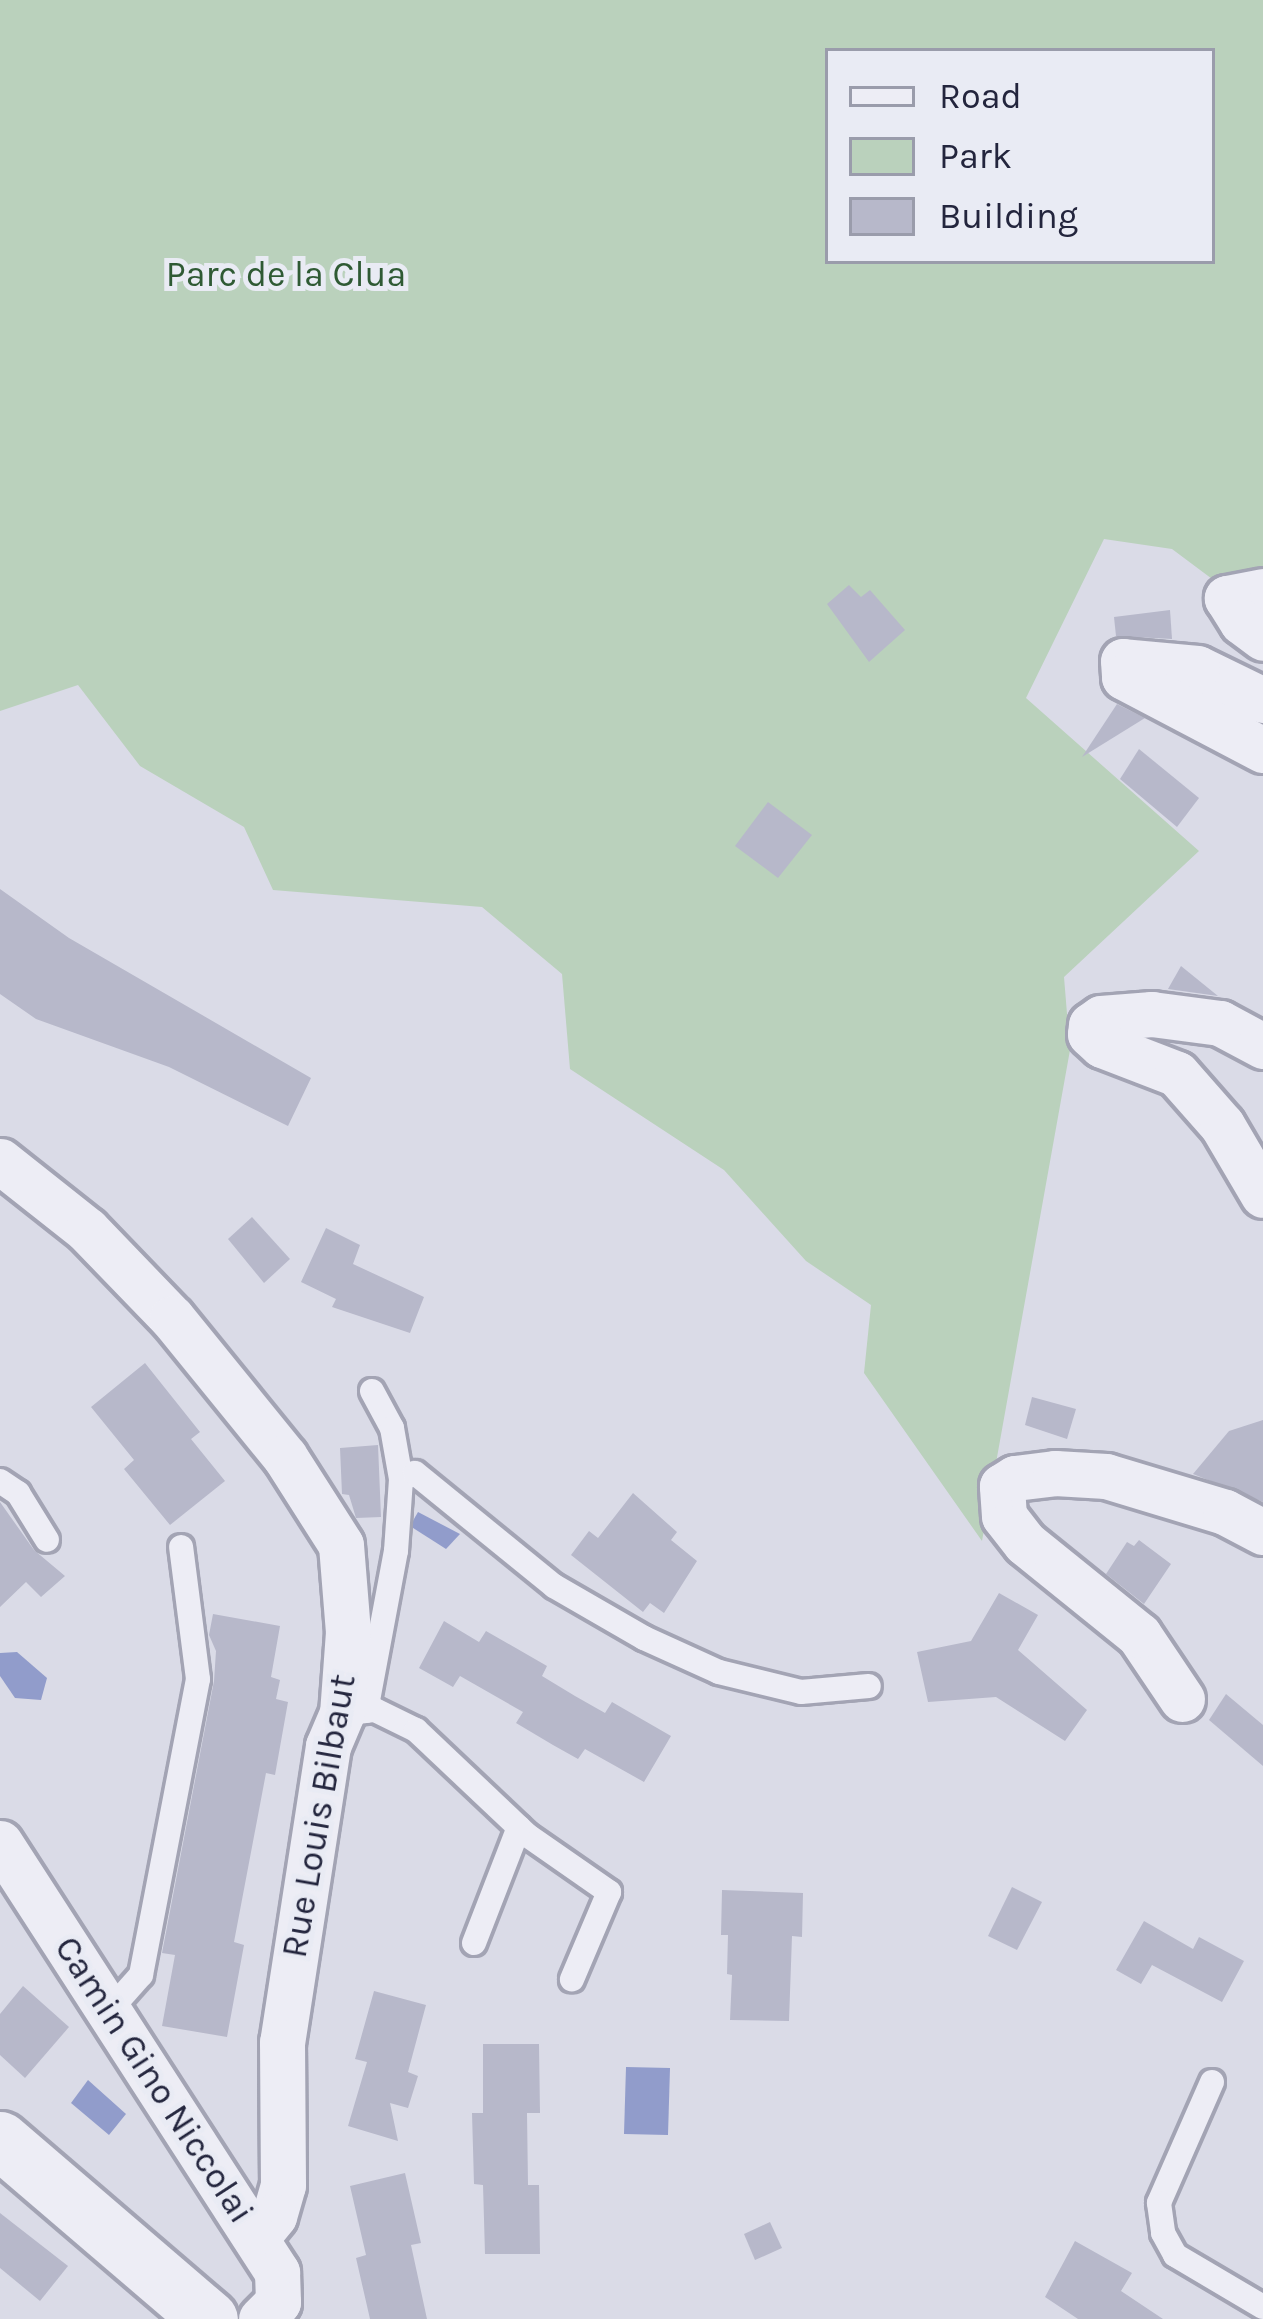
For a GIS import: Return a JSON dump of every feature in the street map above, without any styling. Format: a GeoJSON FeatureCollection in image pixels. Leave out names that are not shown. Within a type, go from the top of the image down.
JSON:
{"type":"FeatureCollection","features":[{"type":"Feature","properties":{"kind":"street"},"geometry":{"type":"LineString","coordinates":[[1263,591],[1227,598],[1242,622],[1263,638]]}},
{"type":"Feature","properties":{"kind":"street"},"geometry":{"type":"LineString","coordinates":[[1263,700],[1197,668],[1123,662],[1124,677],[1263,750]]}},
{"type":"Feature","properties":{"kind":"street"},"geometry":{"type":"LineString","coordinates":[[1263,1046],[1220,1023],[1152,1013],[1101,1018],[1091,1025],[1090,1034],[1102,1045],[1177,1074],[1222,1125],[1263,1195]]}},
{"type":"Feature","properties":{"kind":"street","name":"Rue Louis Bilbaut"},"geometry":{"type":"LineString","coordinates":[[0,1161],[87,1230],[172,1318],[285,1457],[340,1545],[354,1712],[328,1746],[282,2042],[283,2185],[274,2216],[257,2236]]}},
{"type":"Feature","properties":{"kind":"street"},"geometry":{"type":"LineString","coordinates":[[1182,1699],[1139,1634],[1025,1544],[1004,1516],[999,1502],[1003,1486],[1015,1478],[1055,1473],[1106,1476],[1225,1512],[1263,1532]]}},
{"type":"Feature","properties":{"kind":"street","name":"Camin Gino Niccolai"},"geometry":{"type":"LineString","coordinates":[[0,1843],[257,2236],[281,2288],[278,2302],[261,2319]]}},
{"type":"Feature","properties":{"kind":"street"},"geometry":{"type":"LineString","coordinates":[[0,2140],[209,2319]]}},
{"type":"Feature","properties":{"kind":"lane"},"geometry":{"type":"LineString","coordinates":[[372,1391],[392,1429],[401,1479],[396,1551],[354,1712],[416,1730],[519,1827],[610,1892],[572,1979]]}},
{"type":"Feature","properties":{"kind":"lane"},"geometry":{"type":"LineString","coordinates":[[401,1479],[415,1474],[436,1487],[554,1586],[644,1638],[719,1672],[801,1692],[869,1686]]}},
{"type":"Feature","properties":{"kind":"lane"},"geometry":{"type":"LineString","coordinates":[[0,1481],[18,1493],[47,1540]]}},
{"type":"Feature","properties":{"kind":"lane"},"geometry":{"type":"LineString","coordinates":[[109,2012],[141,1975],[197,1679],[181,1546]]}},
{"type":"Feature","properties":{"kind":"lane"},"geometry":{"type":"LineString","coordinates":[[474,1943],[519,1827]]}},
{"type":"Feature","properties":{"kind":"lane"},"geometry":{"type":"LineString","coordinates":[[1212,2083],[1159,2203],[1162,2233],[1175,2255],[1263,2307]]}},
{"type":"Feature","properties":{"kind":"green space","name":"Parc de la Clua"},"geometry":{"type":"Polygon","coordinates":[[[0,0],[1263,0],[1263,617],[1172,549],[1104,539],[1026,698],[1199,851],[1064,977],[1070,1050],[982,1541],[864,1373],[871,1305],[806,1261],[724,1170],[570,1069],[562,974],[482,907],[273,890],[244,827],[140,766],[78,685],[0,711],[0,0]]]}},
{"type":"Feature","properties":{"kind":"water"},"geometry":{"type":"Polygon","coordinates":[[[418,1512],[460,1534],[446,1549],[410,1526],[418,1512]]]}},
{"type":"Feature","properties":{"kind":"water"},"geometry":{"type":"Polygon","coordinates":[[[17,1652],[47,1678],[41,1700],[15,1698],[0,1676],[0,1653],[17,1652]]]}},
{"type":"Feature","properties":{"kind":"water"},"geometry":{"type":"Polygon","coordinates":[[[626,2067],[670,2068],[668,2135],[624,2134],[626,2067]]]}},
{"type":"Feature","properties":{"kind":"water"},"geometry":{"type":"Polygon","coordinates":[[[88,2080],[126,2114],[109,2135],[71,2103],[88,2080]]]}},
{"type":"Feature","properties":{"kind":"building"},"geometry":{"type":"Polygon","coordinates":[[[849,585],[861,597],[870,590],[905,630],[869,662],[827,604],[849,585]]]}},
{"type":"Feature","properties":{"kind":"building"},"geometry":{"type":"Polygon","coordinates":[[[1170,610],[1172,639],[1116,636],[1114,617],[1170,610]]]}},
{"type":"Feature","properties":{"kind":"building"},"geometry":{"type":"Polygon","coordinates":[[[1117,704],[1145,718],[1082,757],[1117,704]]]}},
{"type":"Feature","properties":{"kind":"building"},"geometry":{"type":"Polygon","coordinates":[[[1139,749],[1199,798],[1177,827],[1120,779],[1139,749]]]}},
{"type":"Feature","properties":{"kind":"building"},"geometry":{"type":"Polygon","coordinates":[[[768,802],[812,835],[778,878],[735,846],[768,802]]]}},
{"type":"Feature","properties":{"kind":"building"},"geometry":{"type":"Polygon","coordinates":[[[0,889],[69,938],[311,1078],[288,1126],[169,1067],[36,1019],[0,994],[0,889]]]}},
{"type":"Feature","properties":{"kind":"building"},"geometry":{"type":"Polygon","coordinates":[[[1181,966],[1218,996],[1168,989],[1181,966]]]}},
{"type":"Feature","properties":{"kind":"building"},"geometry":{"type":"Polygon","coordinates":[[[252,1217],[290,1259],[264,1283],[228,1239],[252,1217]]]}},
{"type":"Feature","properties":{"kind":"building"},"geometry":{"type":"Polygon","coordinates":[[[326,1228],[360,1245],[353,1264],[424,1297],[410,1333],[332,1307],[336,1299],[301,1282],[326,1228]]]}},
{"type":"Feature","properties":{"kind":"building"},"geometry":{"type":"Polygon","coordinates":[[[145,1363],[200,1432],[191,1439],[225,1481],[170,1525],[124,1469],[134,1460],[91,1407],[145,1363]]]}},
{"type":"Feature","properties":{"kind":"building"},"geometry":{"type":"Polygon","coordinates":[[[1032,1397],[1076,1409],[1067,1439],[1025,1425],[1032,1397]]]}},
{"type":"Feature","properties":{"kind":"building"},"geometry":{"type":"Polygon","coordinates":[[[1263,1420],[1263,1502],[1193,1474],[1229,1431],[1263,1420]]]}},
{"type":"Feature","properties":{"kind":"building"},"geometry":{"type":"Polygon","coordinates":[[[378,1445],[381,1517],[356,1518],[349,1495],[342,1494],[340,1448],[378,1445]]]}},
{"type":"Feature","properties":{"kind":"building"},"geometry":{"type":"Polygon","coordinates":[[[633,1493],[677,1532],[671,1540],[697,1561],[664,1613],[650,1603],[643,1612],[571,1555],[589,1531],[598,1538],[633,1493]]]}},
{"type":"Feature","properties":{"kind":"building"},"geometry":{"type":"Polygon","coordinates":[[[0,1502],[34,1550],[65,1576],[41,1597],[26,1582],[0,1607],[0,1502]]]}},
{"type":"Feature","properties":{"kind":"building"},"geometry":{"type":"Polygon","coordinates":[[[1139,1540],[1171,1564],[1144,1604],[1106,1574],[1127,1542],[1134,1546],[1139,1540]]]}},
{"type":"Feature","properties":{"kind":"building"},"geometry":{"type":"Polygon","coordinates":[[[999,1593],[1038,1615],[1018,1650],[1087,1710],[1065,1741],[996,1697],[928,1702],[917,1652],[971,1641],[999,1593]]]}},
{"type":"Feature","properties":{"kind":"building"},"geometry":{"type":"Polygon","coordinates":[[[213,1614],[280,1626],[271,1677],[280,1680],[276,1699],[288,1702],[275,1775],[266,1773],[234,1942],[244,1945],[227,2037],[162,2026],[175,1955],[162,1953],[214,1681],[216,1651],[209,1635],[213,1614]]]}},
{"type":"Feature","properties":{"kind":"building"},"geometry":{"type":"Polygon","coordinates":[[[444,1621],[479,1642],[486,1631],[547,1666],[542,1676],[575,1696],[605,1713],[612,1702],[671,1736],[644,1782],[585,1749],[578,1759],[553,1745],[516,1723],[523,1712],[460,1676],[453,1687],[419,1668],[444,1621]]]}},
{"type":"Feature","properties":{"kind":"building"},"geometry":{"type":"Polygon","coordinates":[[[1226,1694],[1263,1725],[1263,1766],[1209,1720],[1226,1694]]]}},
{"type":"Feature","properties":{"kind":"building"},"geometry":{"type":"Polygon","coordinates":[[[1012,1887],[1042,1902],[1017,1950],[988,1936],[1012,1887]]]}},
{"type":"Feature","properties":{"kind":"building"},"geometry":{"type":"Polygon","coordinates":[[[722,1890],[803,1893],[802,1937],[792,1936],[789,2021],[730,2020],[732,1975],[727,1974],[728,1935],[721,1935],[722,1890]]]}},
{"type":"Feature","properties":{"kind":"building"},"geometry":{"type":"Polygon","coordinates":[[[1144,1921],[1193,1949],[1199,1937],[1244,1961],[1222,2002],[1152,1965],[1141,1984],[1116,1970],[1144,1921]]]}},
{"type":"Feature","properties":{"kind":"building"},"geometry":{"type":"Polygon","coordinates":[[[23,1986],[69,2027],[25,2078],[0,2055],[0,2014],[23,1986]]]}},
{"type":"Feature","properties":{"kind":"building"},"geometry":{"type":"Polygon","coordinates":[[[374,1991],[426,2005],[408,2072],[418,2076],[408,2108],[390,2103],[398,2141],[348,2126],[367,2062],[355,2059],[374,1991]]]}},
{"type":"Feature","properties":{"kind":"building"},"geometry":{"type":"Polygon","coordinates":[[[483,2044],[539,2044],[540,2113],[527,2113],[528,2185],[539,2185],[540,2254],[485,2254],[483,2185],[474,2184],[472,2113],[483,2113],[483,2044]]]}},
{"type":"Feature","properties":{"kind":"building"},"geometry":{"type":"Polygon","coordinates":[[[405,2173],[421,2243],[411,2245],[427,2319],[370,2319],[356,2258],[366,2255],[350,2186],[405,2173]]]}},
{"type":"Feature","properties":{"kind":"building"},"geometry":{"type":"Polygon","coordinates":[[[0,2213],[68,2266],[40,2301],[0,2268],[0,2213]]]}},
{"type":"Feature","properties":{"kind":"building"},"geometry":{"type":"Polygon","coordinates":[[[770,2222],[782,2248],[755,2260],[744,2234],[770,2222]]]}},
{"type":"Feature","properties":{"kind":"building"},"geometry":{"type":"Polygon","coordinates":[[[1075,2241],[1132,2273],[1121,2291],[1163,2319],[1078,2319],[1045,2297],[1075,2241]]]}}]}
